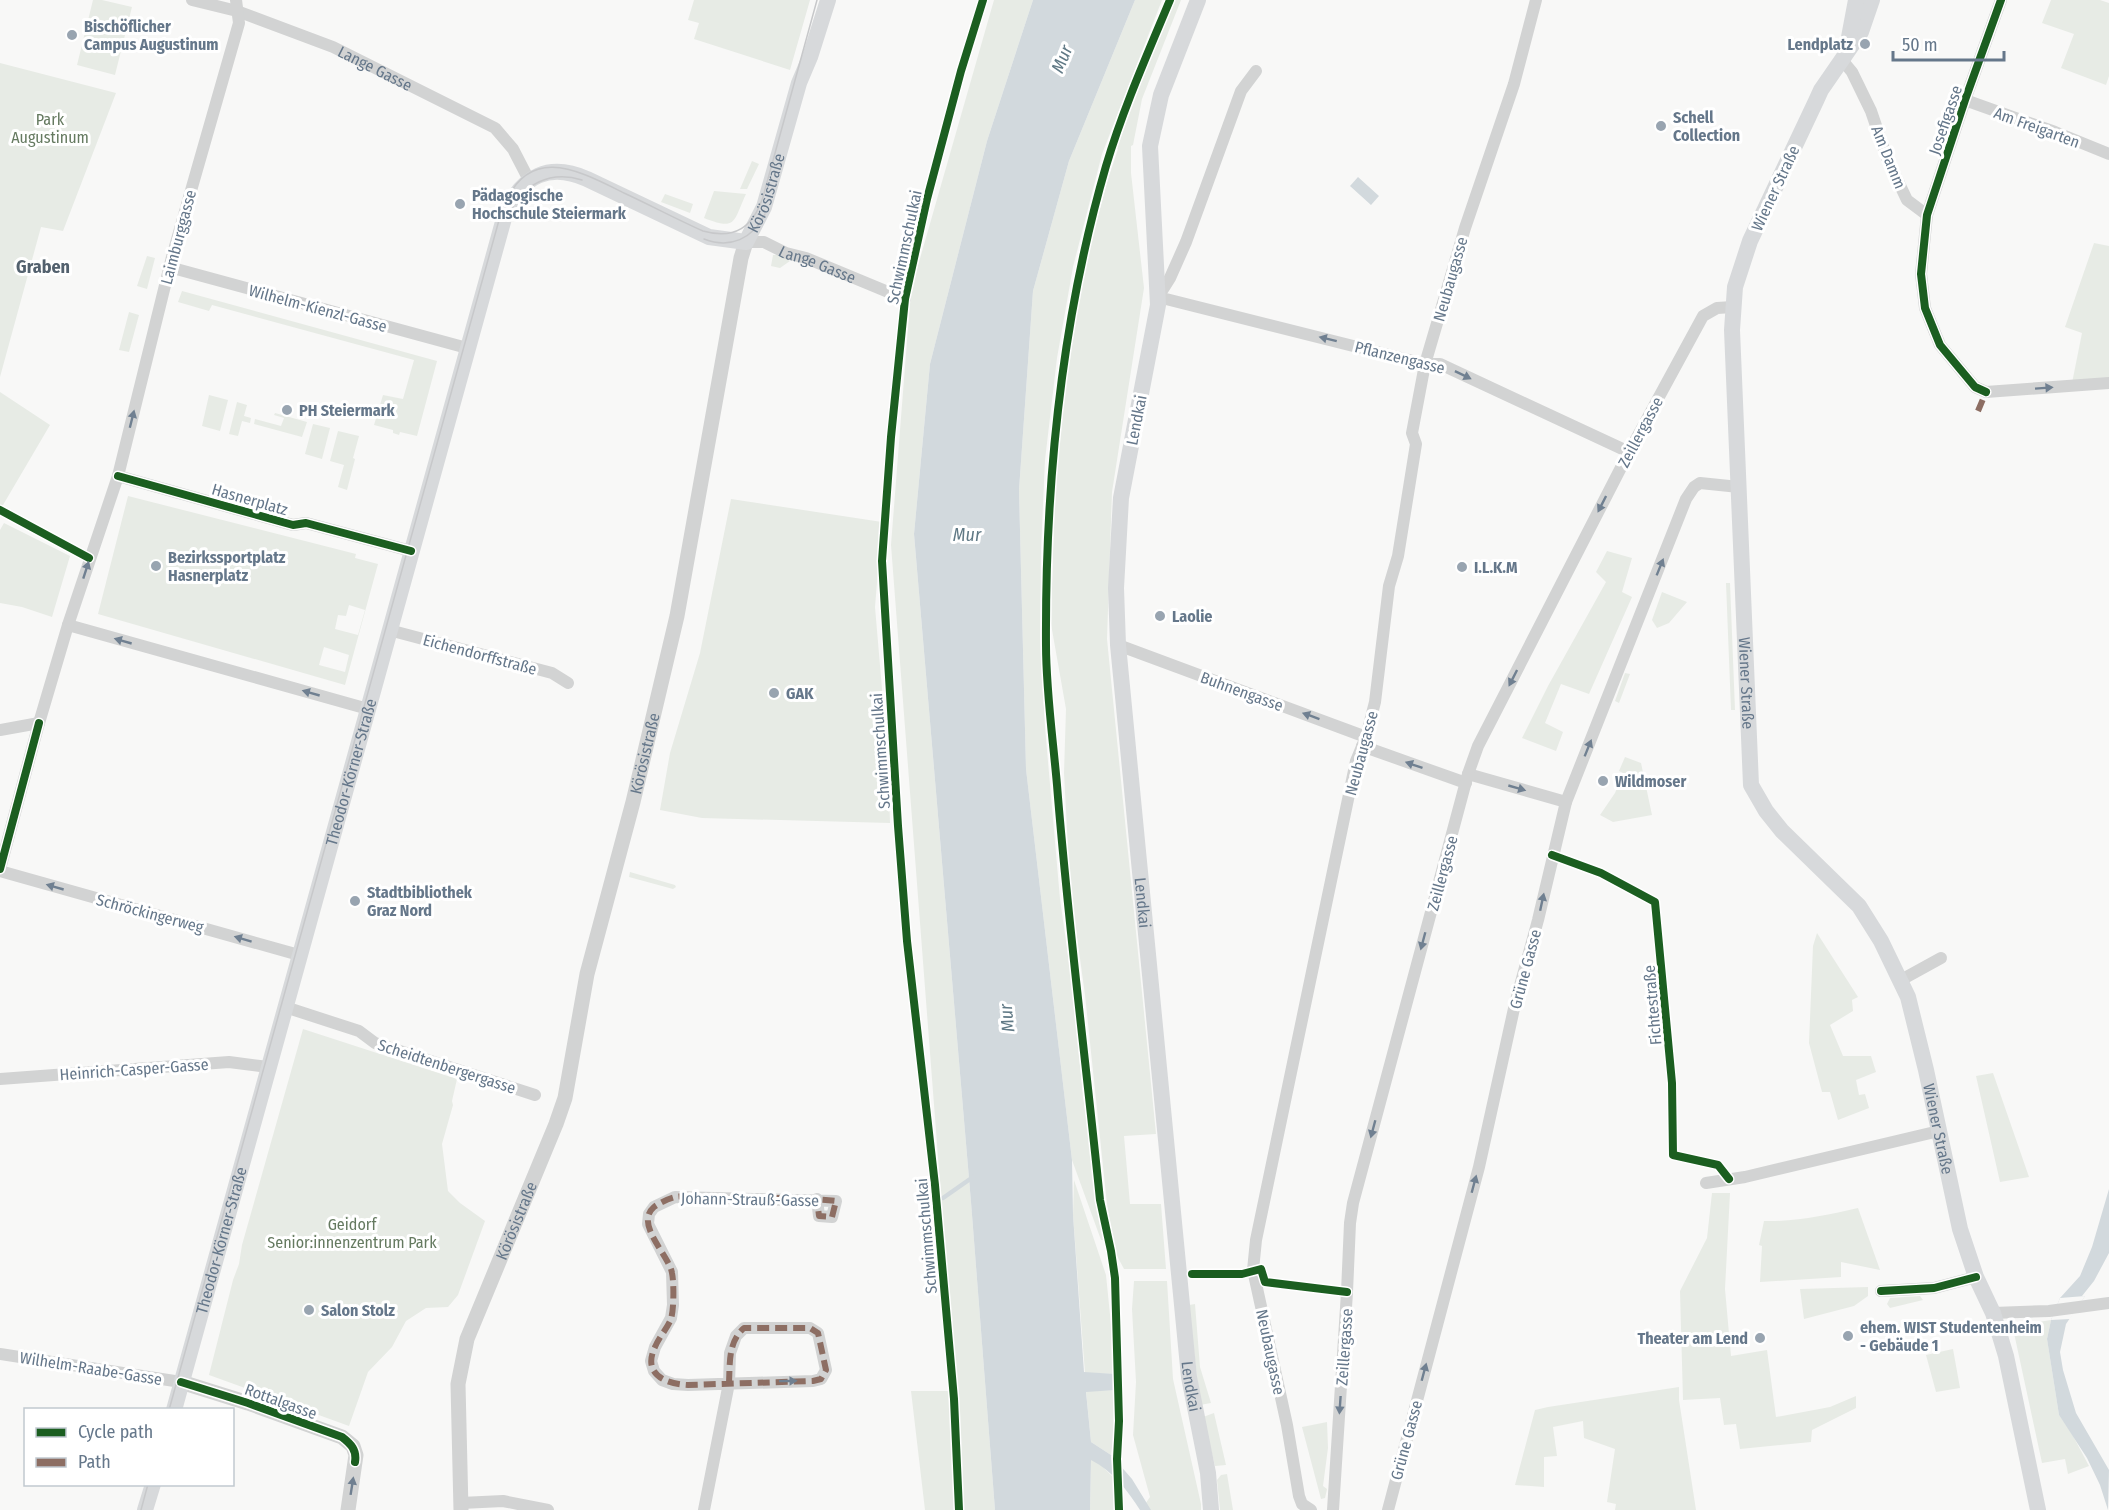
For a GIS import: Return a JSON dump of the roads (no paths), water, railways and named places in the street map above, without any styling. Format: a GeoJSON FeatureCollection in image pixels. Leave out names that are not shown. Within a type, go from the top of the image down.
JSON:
{"type":"FeatureCollection","features":[{"type":"Feature","properties":{"kind":"main road","name":"Körösistraße"},"geometry":{"type":"LineString","coordinates":[[746,242],[764,207],[799,83],[810,57],[828,0]]}},
{"type":"Feature","properties":{"kind":"main road","name":"Lendkai"},"geometry":{"type":"LineString","coordinates":[[1198,0],[1161,95],[1150,146],[1158,305],[1121,498],[1116,588],[1118,645],[1189,1377],[1208,1473],[1211,1510]]}},
{"type":"Feature","properties":{"kind":"main road"},"geometry":{"type":"LineString","coordinates":[[1844,56],[1856,0]]}},
{"type":"Feature","properties":{"kind":"main road"},"geometry":{"type":"LineString","coordinates":[[1844,56],[1861,32],[1872,0]]}},
{"type":"Feature","properties":{"kind":"main road","name":"Wiener Straße"},"geometry":{"type":"LineString","coordinates":[[1844,56],[1821,90],[1750,241],[1737,277],[1733,307],[1732,330],[1751,785],[1766,811],[1782,831],[1859,906],[1881,941],[1908,997],[1960,1229],[1976,1277],[1993,1313],[2013,1387],[2038,1510]]}},
{"type":"Feature","properties":{"kind":"main road","name":"Lange Gasse"},"geometry":{"type":"LineString","coordinates":[[529,180],[540,174],[565,172],[587,178],[709,237],[746,242]]}},
{"type":"Feature","properties":{"kind":"main road","name":"Theodor-Körner-Straße"},"geometry":{"type":"LineString","coordinates":[[174,1408],[506,211],[519,189],[529,180]]}},
{"type":"Feature","properties":{"kind":"main road"},"geometry":{"type":"LineString","coordinates":[[146,1510],[153,1486]]}},
{"type":"Feature","properties":{"kind":"street","name":"Lange Gasse"},"geometry":{"type":"LineString","coordinates":[[192,0],[236,6],[333,47],[495,128],[513,148],[529,180]]}},
{"type":"Feature","properties":{"kind":"street","name":"Neubaugasse"},"geometry":{"type":"LineString","coordinates":[[1311,1510],[1302,1504],[1299,1496],[1287,1425],[1253,1270],[1256,1240],[1356,761],[1375,702],[1389,586],[1398,556],[1416,444],[1412,433],[1425,364],[1465,228],[1514,84],[1536,0]]}},
{"type":"Feature","properties":{"kind":"street","name":"Josefigasse"},"geometry":{"type":"LineString","coordinates":[[1928,215],[1965,100],[2001,0]]}},
{"type":"Feature","properties":{"kind":"street","name":"Laimburggasse"},"geometry":{"type":"LineString","coordinates":[[118,476],[169,267],[239,23],[236,6]]}},
{"type":"Feature","properties":{"kind":"street","name":"Am Damm"},"geometry":{"type":"LineString","coordinates":[[1844,56],[1871,111],[1887,158],[1907,200],[1928,215]]}},
{"type":"Feature","properties":{"kind":"street","name":"Lendkai"},"geometry":{"type":"LineString","coordinates":[[1158,297],[1170,278],[1186,242],[1241,91],[1256,71]]}},
{"type":"Feature","properties":{"kind":"street","name":"Am Freigarten"},"geometry":{"type":"LineString","coordinates":[[1965,100],[2109,154]]}},
{"type":"Feature","properties":{"kind":"street"},"geometry":{"type":"LineString","coordinates":[[1928,215],[1920,274],[1925,308],[1940,345],[1975,387],[1986,392],[2109,383]]}},
{"type":"Feature","properties":{"kind":"street","name":"Lange Gasse"},"geometry":{"type":"LineString","coordinates":[[746,242],[764,242],[786,253],[806,258],[905,299]]}},
{"type":"Feature","properties":{"kind":"street","name":"Körösistraße"},"geometry":{"type":"LineString","coordinates":[[461,1507],[458,1384],[466,1339],[565,1098],[587,974],[633,802],[677,616],[741,258],[746,242]]}},
{"type":"Feature","properties":{"kind":"street","name":"Wilhelm-Kienzl-Gasse"},"geometry":{"type":"LineString","coordinates":[[169,267],[467,348]]}},
{"type":"Feature","properties":{"kind":"street","name":"Pflanzengasse"},"geometry":{"type":"LineString","coordinates":[[1158,297],[1425,364],[1440,364],[1629,452]]}},
{"type":"Feature","properties":{"kind":"street","name":"Zeillergasse"},"geometry":{"type":"LineString","coordinates":[[1333,1510],[1353,1203],[1467,778],[1478,746],[1629,452],[1703,316],[1717,309],[1733,307]]}},
{"type":"Feature","properties":{"kind":"street"},"geometry":{"type":"LineString","coordinates":[[0,870],[68,625],[118,476]]}},
{"type":"Feature","properties":{"kind":"street","name":"Hasnerplatz"},"geometry":{"type":"LineString","coordinates":[[118,476],[293,525],[306,523],[411,551]]}},
{"type":"Feature","properties":{"kind":"street","name":"Grüne Gasse"},"geometry":{"type":"LineString","coordinates":[[1388,1510],[1479,1167],[1515,1004],[1566,802],[1686,500],[1694,487],[1700,483],[1739,487]]}},
{"type":"Feature","properties":{"kind":"street"},"geometry":{"type":"LineString","coordinates":[[68,625],[368,709]]}},
{"type":"Feature","properties":{"kind":"street","name":"Eichendorffstraße"},"geometry":{"type":"LineString","coordinates":[[389,630],[552,673],[568,683]]}},
{"type":"Feature","properties":{"kind":"street","name":"Buhnengasse"},"geometry":{"type":"LineString","coordinates":[[1118,645],[1364,742],[1467,778],[1566,802]]}},
{"type":"Feature","properties":{"kind":"street"},"geometry":{"type":"LineString","coordinates":[[0,730],[39,723]]}},
{"type":"Feature","properties":{"kind":"street","name":"Schröckingerweg"},"geometry":{"type":"LineString","coordinates":[[0,870],[299,955]]}},
{"type":"Feature","properties":{"kind":"street"},"geometry":{"type":"LineString","coordinates":[[1901,980],[1941,958]]}},
{"type":"Feature","properties":{"kind":"street","name":"Scheidtenbergergasse"},"geometry":{"type":"LineString","coordinates":[[285,1007],[359,1031],[375,1043],[535,1095]]}},
{"type":"Feature","properties":{"kind":"street","name":"Heinrich-Casper-Gasse"},"geometry":{"type":"LineString","coordinates":[[0,1079],[229,1062],[268,1067]]}},
{"type":"Feature","properties":{"kind":"street"},"geometry":{"type":"LineString","coordinates":[[1706,1184],[1745,1177],[1939,1131]]}},
{"type":"Feature","properties":{"kind":"street","name":"Johann-Strauß-Gasse"},"geometry":{"type":"LineString","coordinates":[[704,1510],[729,1383],[730,1353],[736,1336],[744,1328],[810,1328],[818,1333],[826,1370],[821,1379],[813,1381],[729,1383],[673,1384],[662,1380],[654,1371],[651,1361],[655,1347],[671,1318],[672,1272],[648,1224],[650,1214],[654,1207],[675,1197],[817,1199],[836,1201],[832,1217]]}},
{"type":"Feature","properties":{"kind":"street"},"geometry":{"type":"LineString","coordinates":[[1881,1291],[1934,1288],[1976,1277]]}},
{"type":"Feature","properties":{"kind":"street"},"geometry":{"type":"LineString","coordinates":[[1993,1313],[2049,1311],[2109,1303]]}},
{"type":"Feature","properties":{"kind":"street","name":"Wilhelm-Raabe-Gasse"},"geometry":{"type":"LineString","coordinates":[[0,1354],[181,1382]]}},
{"type":"Feature","properties":{"kind":"street","name":"Rottalgasse"},"geometry":{"type":"LineString","coordinates":[[181,1382],[342,1437],[352,1446],[356,1455],[348,1510]]}},
{"type":"Feature","properties":{"kind":"street"},"geometry":{"type":"LineString","coordinates":[[461,1507],[502,1501],[548,1510]]}},
{"type":"Feature","properties":{"kind":"water","name":"Mur"},"geometry":{"type":"Polygon","coordinates":[[[1033,0],[1135,0],[1069,161],[1033,291],[1019,490],[1026,769],[1072,1160],[1073,1215],[1084,1372],[1116,1374],[1116,1390],[1086,1392],[1091,1442],[1111,1455],[1132,1479],[1151,1510],[1140,1510],[1119,1482],[1091,1460],[1090,1510],[995,1510],[914,534],[930,364],[987,141],[1033,0]]]}},
{"type":"Feature","properties":{"kind":"water"},"geometry":{"type":"Polygon","coordinates":[[[1358,177],[1379,196],[1371,205],[1350,186],[1358,177]]]}},
{"type":"Feature","properties":{"kind":"water"},"geometry":{"type":"Polygon","coordinates":[[[2109,1189],[2109,1253],[2066,1324],[2060,1352],[2076,1413],[2109,1470],[2108,1510],[2100,1485],[2087,1458],[2059,1415],[2047,1339],[2051,1320],[2060,1298],[2080,1276],[2092,1247],[2109,1189]]]}},
{"type":"Feature","properties":{"kind":"waterway"},"geometry":{"type":"LineString","coordinates":[[943,1198],[973,1177]]}},
{"type":"Feature","properties":{"kind":"tram line"},"geometry":{"type":"LineString","coordinates":[[170,1408],[501,213],[511,191],[524,177],[538,169],[554,167],[588,176],[703,231],[724,234],[741,229],[754,216],[763,197],[817,0]]}},
{"type":"Feature","properties":{"kind":"tram line"},"geometry":{"type":"LineString","coordinates":[[509,214],[522,195],[539,182],[559,177],[582,180]]}},
{"type":"Feature","properties":{"kind":"tram line"},"geometry":{"type":"LineString","coordinates":[[704,239],[723,243],[740,240],[754,230],[765,214]]}},
{"type":"Feature","properties":{"kind":"tram line"},"geometry":{"type":"LineString","coordinates":[[141,1510],[147,1486]]}},
{"type":"Feature","properties":{"kind":"place","name":"Bischöflicher Campus Augustinum"},"geometry":{"type":"Point","coordinates":[72,35]}},
{"type":"Feature","properties":{"kind":"place","name":"Lendplatz"},"geometry":{"type":"Point","coordinates":[1865,44]}},
{"type":"Feature","properties":{"kind":"place","name":"Schell Collection"},"geometry":{"type":"Point","coordinates":[1661,126]}},
{"type":"Feature","properties":{"kind":"place","name":"Pädagogische Hochschule Steiermark"},"geometry":{"type":"Point","coordinates":[460,204]}},
{"type":"Feature","properties":{"kind":"place","name":"PH Steiermark"},"geometry":{"type":"Point","coordinates":[287,410]}},
{"type":"Feature","properties":{"kind":"place","name":"Bezirkssportplatz Hasnerplatz"},"geometry":{"type":"Point","coordinates":[156,566]}},
{"type":"Feature","properties":{"kind":"place","name":"I.L.K.M"},"geometry":{"type":"Point","coordinates":[1462,567]}},
{"type":"Feature","properties":{"kind":"place","name":"Laolie"},"geometry":{"type":"Point","coordinates":[1160,616]}},
{"type":"Feature","properties":{"kind":"place","name":"GAK"},"geometry":{"type":"Point","coordinates":[774,693]}},
{"type":"Feature","properties":{"kind":"place","name":"Wildmoser"},"geometry":{"type":"Point","coordinates":[1603,781]}},
{"type":"Feature","properties":{"kind":"place","name":"Stadtbibliothek Graz Nord"},"geometry":{"type":"Point","coordinates":[355,901]}},
{"type":"Feature","properties":{"kind":"place","name":"Salon Stolz"},"geometry":{"type":"Point","coordinates":[309,1310]}},
{"type":"Feature","properties":{"kind":"place","name":"ehem. WIST Studentenheim - Gebäude 1"},"geometry":{"type":"Point","coordinates":[1848,1336]}},
{"type":"Feature","properties":{"kind":"place","name":"Theater am Lend"},"geometry":{"type":"Point","coordinates":[1760,1338]}},
{"type":"Feature","properties":{"kind":"district","name":"Graben"},"geometry":{"type":"Point","coordinates":[43,267]}},
{"type":"Feature","properties":{"kind":"park label","name":"Park Augustinum"},"geometry":{"type":"Point","coordinates":[50,128]}},
{"type":"Feature","properties":{"kind":"park label","name":"Geidorf Senior:innenzentrum Park"},"geometry":{"type":"Point","coordinates":[352,1233]}}]}
